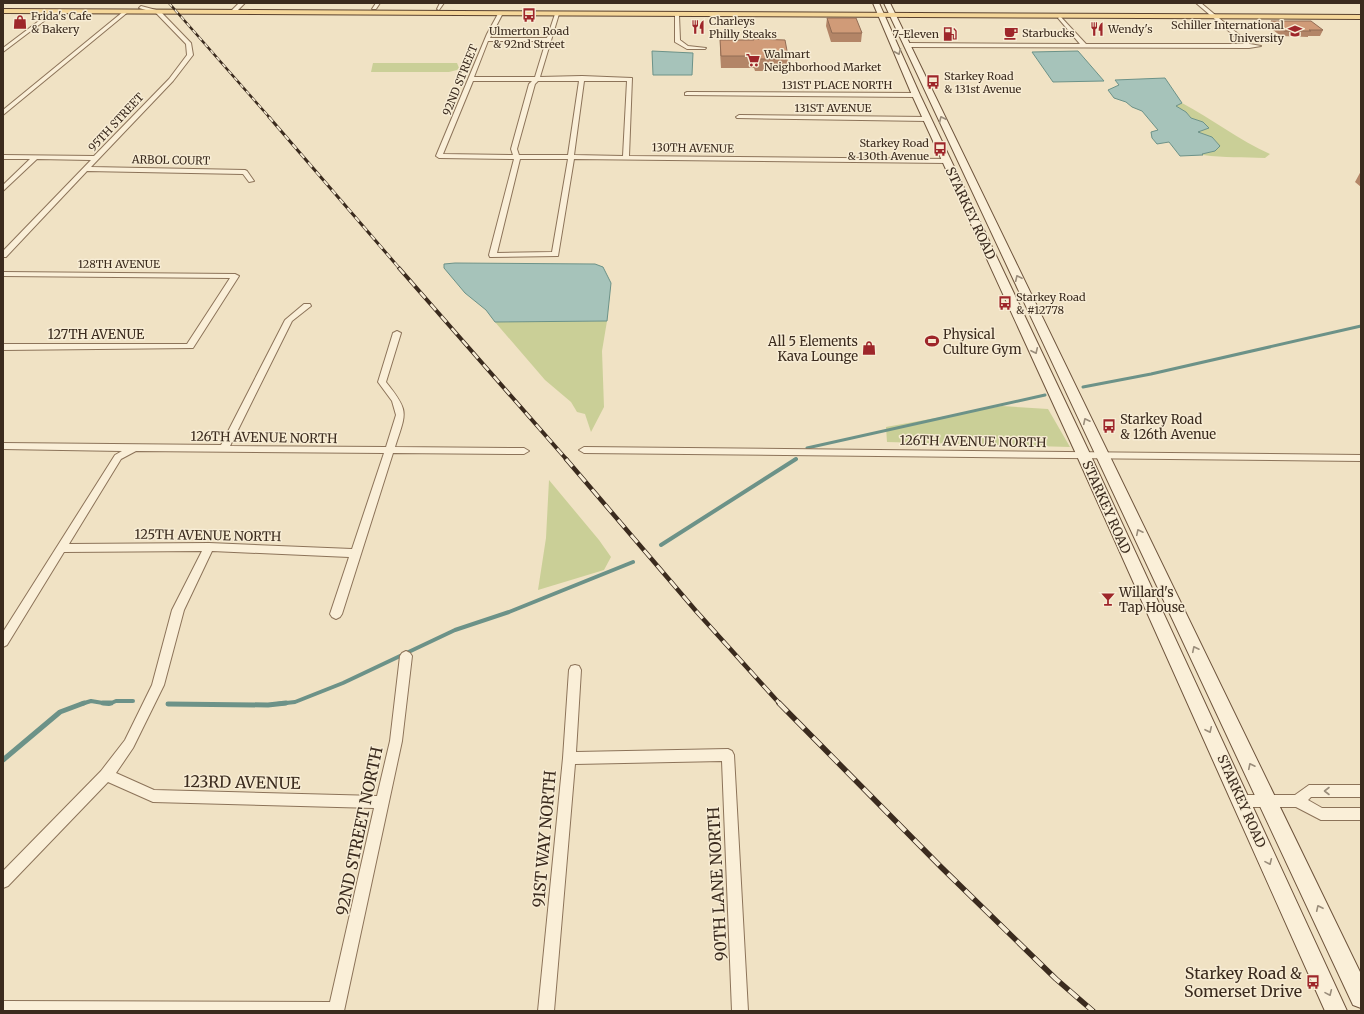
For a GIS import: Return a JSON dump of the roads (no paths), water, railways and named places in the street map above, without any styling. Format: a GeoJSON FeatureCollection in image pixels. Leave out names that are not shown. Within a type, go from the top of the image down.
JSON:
{"type":"FeatureCollection","features":[{"type":"Feature","properties":{"kind":"main road","name":"STARKEY ROAD"},"geometry":{"type":"LineString","coordinates":[[876,3],[916,95],[1084,456],[1242,801],[1336,1011]]}},
{"type":"Feature","properties":{"kind":"main road","name":"STARKEY ROAD"},"geometry":{"type":"LineString","coordinates":[[887,3],[1361,997]]}},
{"type":"Feature","properties":{"kind":"main road"},"geometry":{"type":"LineString","coordinates":[[3,7],[440,6],[676,12],[1361,17]]}},
{"type":"Feature","properties":{"kind":"main road"},"geometry":{"type":"LineString","coordinates":[[346,12],[424,11],[440,6]]}},
{"type":"Feature","properties":{"kind":"main road"},"geometry":{"type":"LineString","coordinates":[[3,11],[158,12],[238,7],[346,12],[601,14],[712,10],[881,14]]}},
{"type":"Feature","properties":{"kind":"main road"},"geometry":{"type":"LineString","coordinates":[[501,13],[566,12],[578,9]]}},
{"type":"Feature","properties":{"kind":"main road"},"geometry":{"type":"LineString","coordinates":[[893,14],[1060,16],[1361,13]]}},
{"type":"Feature","properties":{"kind":"main road"},"geometry":{"type":"LineString","coordinates":[[907,73],[925,81]]}},
{"type":"Feature","properties":{"kind":"main road"},"geometry":{"type":"LineString","coordinates":[[958,154],[947,161],[961,169],[970,188],[976,190]]}},
{"type":"Feature","properties":{"kind":"street"},"geometry":{"type":"LineString","coordinates":[[908,45],[1258,46],[1198,3]]}},
{"type":"Feature","properties":{"kind":"street"},"geometry":{"type":"LineString","coordinates":[[1207,3],[1216,15],[1249,46]]}},
{"type":"Feature","properties":{"kind":"street","name":"95TH STREET"},"geometry":{"type":"LineString","coordinates":[[3,255],[178,72],[190,55],[189,44],[158,12],[141,7]]}},
{"type":"Feature","properties":{"kind":"street"},"geometry":{"type":"LineString","coordinates":[[3,50],[54,12]]}},
{"type":"Feature","properties":{"kind":"street"},"geometry":{"type":"LineString","coordinates":[[3,113],[126,12]]}},
{"type":"Feature","properties":{"kind":"street"},"geometry":{"type":"LineString","coordinates":[[676,12],[677,41],[687,47],[703,48]]}},
{"type":"Feature","properties":{"kind":"street","name":"92ND STREET"},"geometry":{"type":"LineString","coordinates":[[439,156],[489,34],[501,13]]}},
{"type":"Feature","properties":{"kind":"street"},"geometry":{"type":"LineString","coordinates":[[557,14],[537,79],[532,84],[514,150],[517,157],[493,255],[555,254],[571,158],[582,78]]}},
{"type":"Feature","properties":{"kind":"street"},"geometry":{"type":"LineString","coordinates":[[1060,16],[1084,45]]}},
{"type":"Feature","properties":{"kind":"street"},"geometry":{"type":"LineString","coordinates":[[487,40],[549,39]]}},
{"type":"Feature","properties":{"kind":"street"},"geometry":{"type":"LineString","coordinates":[[471,80],[582,78],[630,79],[626,158]]}},
{"type":"Feature","properties":{"kind":"street","name":"131ST PLACE NORTH"},"geometry":{"type":"LineString","coordinates":[[687,94],[916,95]]}},
{"type":"Feature","properties":{"kind":"street","name":"131ST AVENUE"},"geometry":{"type":"LineString","coordinates":[[739,117],[927,119]]}},
{"type":"Feature","properties":{"kind":"street","name":"130TH AVENUE"},"geometry":{"type":"LineString","coordinates":[[439,156],[947,161]]}},
{"type":"Feature","properties":{"kind":"street"},"geometry":{"type":"LineString","coordinates":[[3,157],[97,158]]}},
{"type":"Feature","properties":{"kind":"street"},"geometry":{"type":"LineString","coordinates":[[3,189],[36,157]]}},
{"type":"Feature","properties":{"kind":"street","name":"ARBOL COURT"},"geometry":{"type":"LineString","coordinates":[[86,169],[245,172],[251,181]]}},
{"type":"Feature","properties":{"kind":"street","name":"128TH AVENUE"},"geometry":{"type":"LineString","coordinates":[[3,274],[235,276],[190,346]]}},
{"type":"Feature","properties":{"kind":"street"},"geometry":{"type":"LineString","coordinates":[[224,449],[289,320],[307,306]]}},
{"type":"Feature","properties":{"kind":"street"},"geometry":{"type":"LineString","coordinates":[[336,614],[401,415],[396,400],[382,382],[397,333]]}},
{"type":"Feature","properties":{"kind":"street","name":"127TH AVENUE"},"geometry":{"type":"LineString","coordinates":[[3,347],[190,346]]}},
{"type":"Feature","properties":{"kind":"street","name":"126TH AVENUE NORTH"},"geometry":{"type":"LineString","coordinates":[[3,446],[389,451],[524,451]]}},
{"type":"Feature","properties":{"kind":"street"},"geometry":{"type":"LineString","coordinates":[[3,642],[60,548],[118,457],[134,448]]}},
{"type":"Feature","properties":{"kind":"street","name":"126TH AVENUE NORTH"},"geometry":{"type":"LineString","coordinates":[[584,450],[1361,458]]}},
{"type":"Feature","properties":{"kind":"street"},"geometry":{"type":"LineString","coordinates":[[3,881],[106,775],[129,744],[158,685],[178,610],[209,547]]}},
{"type":"Feature","properties":{"kind":"street","name":"125TH AVENUE NORTH"},"geometry":{"type":"LineString","coordinates":[[60,548],[209,547],[355,553]]}},
{"type":"Feature","properties":{"kind":"street","name":"92ND STREET NORTH"},"geometry":{"type":"LineString","coordinates":[[336,1010],[396,742],[406,656]]}},
{"type":"Feature","properties":{"kind":"street","name":"91ST WAY NORTH"},"geometry":{"type":"LineString","coordinates":[[546,1011],[569,758],[575,670]]}},
{"type":"Feature","properties":{"kind":"street","name":"90TH LANE NORTH"},"geometry":{"type":"LineString","coordinates":[[569,758],[728,755],[740,1011]]}},
{"type":"Feature","properties":{"kind":"street","name":"123RD AVENUE"},"geometry":{"type":"LineString","coordinates":[[106,775],[153,796],[382,802]]}},
{"type":"Feature","properties":{"kind":"street"},"geometry":{"type":"LineString","coordinates":[[1297,801],[1309,791],[1361,791]]}},
{"type":"Feature","properties":{"kind":"street"},"geometry":{"type":"LineString","coordinates":[[1242,801],[1297,801],[1321,814],[1361,814]]}},
{"type":"Feature","properties":{"kind":"street"},"geometry":{"type":"LineString","coordinates":[[3,1009],[336,1010]]}},
{"type":"Feature","properties":{"kind":"water"},"geometry":{"type":"Polygon","coordinates":[[[652,51],[693,53],[692,75],[653,75],[652,51]]]}},
{"type":"Feature","properties":{"kind":"water"},"geometry":{"type":"Polygon","coordinates":[[[1078,51],[1104,81],[1053,82],[1032,52],[1078,51]]]}},
{"type":"Feature","properties":{"kind":"water"},"geometry":{"type":"Polygon","coordinates":[[[1165,78],[1182,103],[1176,106],[1186,112],[1191,118],[1203,122],[1209,128],[1198,132],[1212,137],[1220,146],[1215,151],[1202,154],[1203,155],[1180,156],[1169,142],[1157,144],[1152,138],[1151,132],[1158,130],[1142,111],[1132,107],[1126,102],[1114,98],[1108,90],[1119,85],[1115,80],[1165,78]]]}},
{"type":"Feature","properties":{"kind":"water"},"geometry":{"type":"Polygon","coordinates":[[[444,264],[595,264],[603,267],[611,283],[607,321],[495,322],[486,310],[465,293],[444,268],[444,264]]]}},
{"type":"Feature","properties":{"kind":"waterway"},"geometry":{"type":"LineString","coordinates":[[1083,387],[1151,374],[1361,326]]}},
{"type":"Feature","properties":{"kind":"waterway"},"geometry":{"type":"LineString","coordinates":[[807,448],[1045,395]]}},
{"type":"Feature","properties":{"kind":"waterway"},"geometry":{"type":"LineString","coordinates":[[661,545],[796,459],[794,460]]}},
{"type":"Feature","properties":{"kind":"waterway"},"geometry":{"type":"LineString","coordinates":[[168,704],[268,705],[295,702],[343,683],[455,630],[509,612],[633,562]]}},
{"type":"Feature","properties":{"kind":"waterway"},"geometry":{"type":"LineString","coordinates":[[83,704],[91,701],[103,703]]}},
{"type":"Feature","properties":{"kind":"waterway"},"geometry":{"type":"LineString","coordinates":[[103,703],[109,704],[116,701],[133,701]]}},
{"type":"Feature","properties":{"kind":"waterway"},"geometry":{"type":"LineString","coordinates":[[103,703],[111,703]]}},
{"type":"Feature","properties":{"kind":"waterway"},"geometry":{"type":"LineString","coordinates":[[3,760],[60,712],[83,704]]}},
{"type":"Feature","properties":{"kind":"railway"},"geometry":{"type":"LineString","coordinates":[[169,3],[270,118]]}},
{"type":"Feature","properties":{"kind":"railway"},"geometry":{"type":"LineString","coordinates":[[269,117],[400,269]]}},
{"type":"Feature","properties":{"kind":"railway"},"geometry":{"type":"LineString","coordinates":[[399,268],[567,460]]}},
{"type":"Feature","properties":{"kind":"railway"},"geometry":{"type":"LineString","coordinates":[[566,459],[696,611],[780,704]]}},
{"type":"Feature","properties":{"kind":"railway"},"geometry":{"type":"LineString","coordinates":[[779,703],[941,867],[1056,979],[1093,1011]]}},
{"type":"Feature","properties":{"kind":"place","name":"Ulmerton Road & 92nd Street"},"geometry":{"type":"Point","coordinates":[529,15]}},
{"type":"Feature","properties":{"kind":"place","name":"Frida's Cafe & Bakery"},"geometry":{"type":"Point","coordinates":[20,22]}},
{"type":"Feature","properties":{"kind":"place","name":"Charleys Philly Steaks"},"geometry":{"type":"Point","coordinates":[698,27]}},
{"type":"Feature","properties":{"kind":"place","name":"Wendy's"},"geometry":{"type":"Point","coordinates":[1097,29]}},
{"type":"Feature","properties":{"kind":"place","name":"Schiller International University"},"geometry":{"type":"Point","coordinates":[1295,31]}},
{"type":"Feature","properties":{"kind":"place","name":"Starbucks"},"geometry":{"type":"Point","coordinates":[1011,33]}},
{"type":"Feature","properties":{"kind":"place","name":"7-Eleven"},"geometry":{"type":"Point","coordinates":[950,34]}},
{"type":"Feature","properties":{"kind":"place","name":"Walmart Neighborhood Market"},"geometry":{"type":"Point","coordinates":[753,60]}},
{"type":"Feature","properties":{"kind":"place","name":"Starkey Road & 131st Avenue"},"geometry":{"type":"Point","coordinates":[933,82]}},
{"type":"Feature","properties":{"kind":"place","name":"Starkey Road & 130th Avenue"},"geometry":{"type":"Point","coordinates":[940,149]}},
{"type":"Feature","properties":{"kind":"place","name":"Starkey Road & #12778"},"geometry":{"type":"Point","coordinates":[1005,303]}},
{"type":"Feature","properties":{"kind":"place","name":"Physical Culture Gym"},"geometry":{"type":"Point","coordinates":[932,341]}},
{"type":"Feature","properties":{"kind":"place","name":"All 5 Elements Kava Lounge"},"geometry":{"type":"Point","coordinates":[869,348]}},
{"type":"Feature","properties":{"kind":"place","name":"Starkey Road & 126th Avenue"},"geometry":{"type":"Point","coordinates":[1109,426]}},
{"type":"Feature","properties":{"kind":"place","name":"Willard's Tap House"},"geometry":{"type":"Point","coordinates":[1108,599]}},
{"type":"Feature","properties":{"kind":"place","name":"Starkey Road & Somerset Drive"},"geometry":{"type":"Point","coordinates":[1313,982]}}]}
